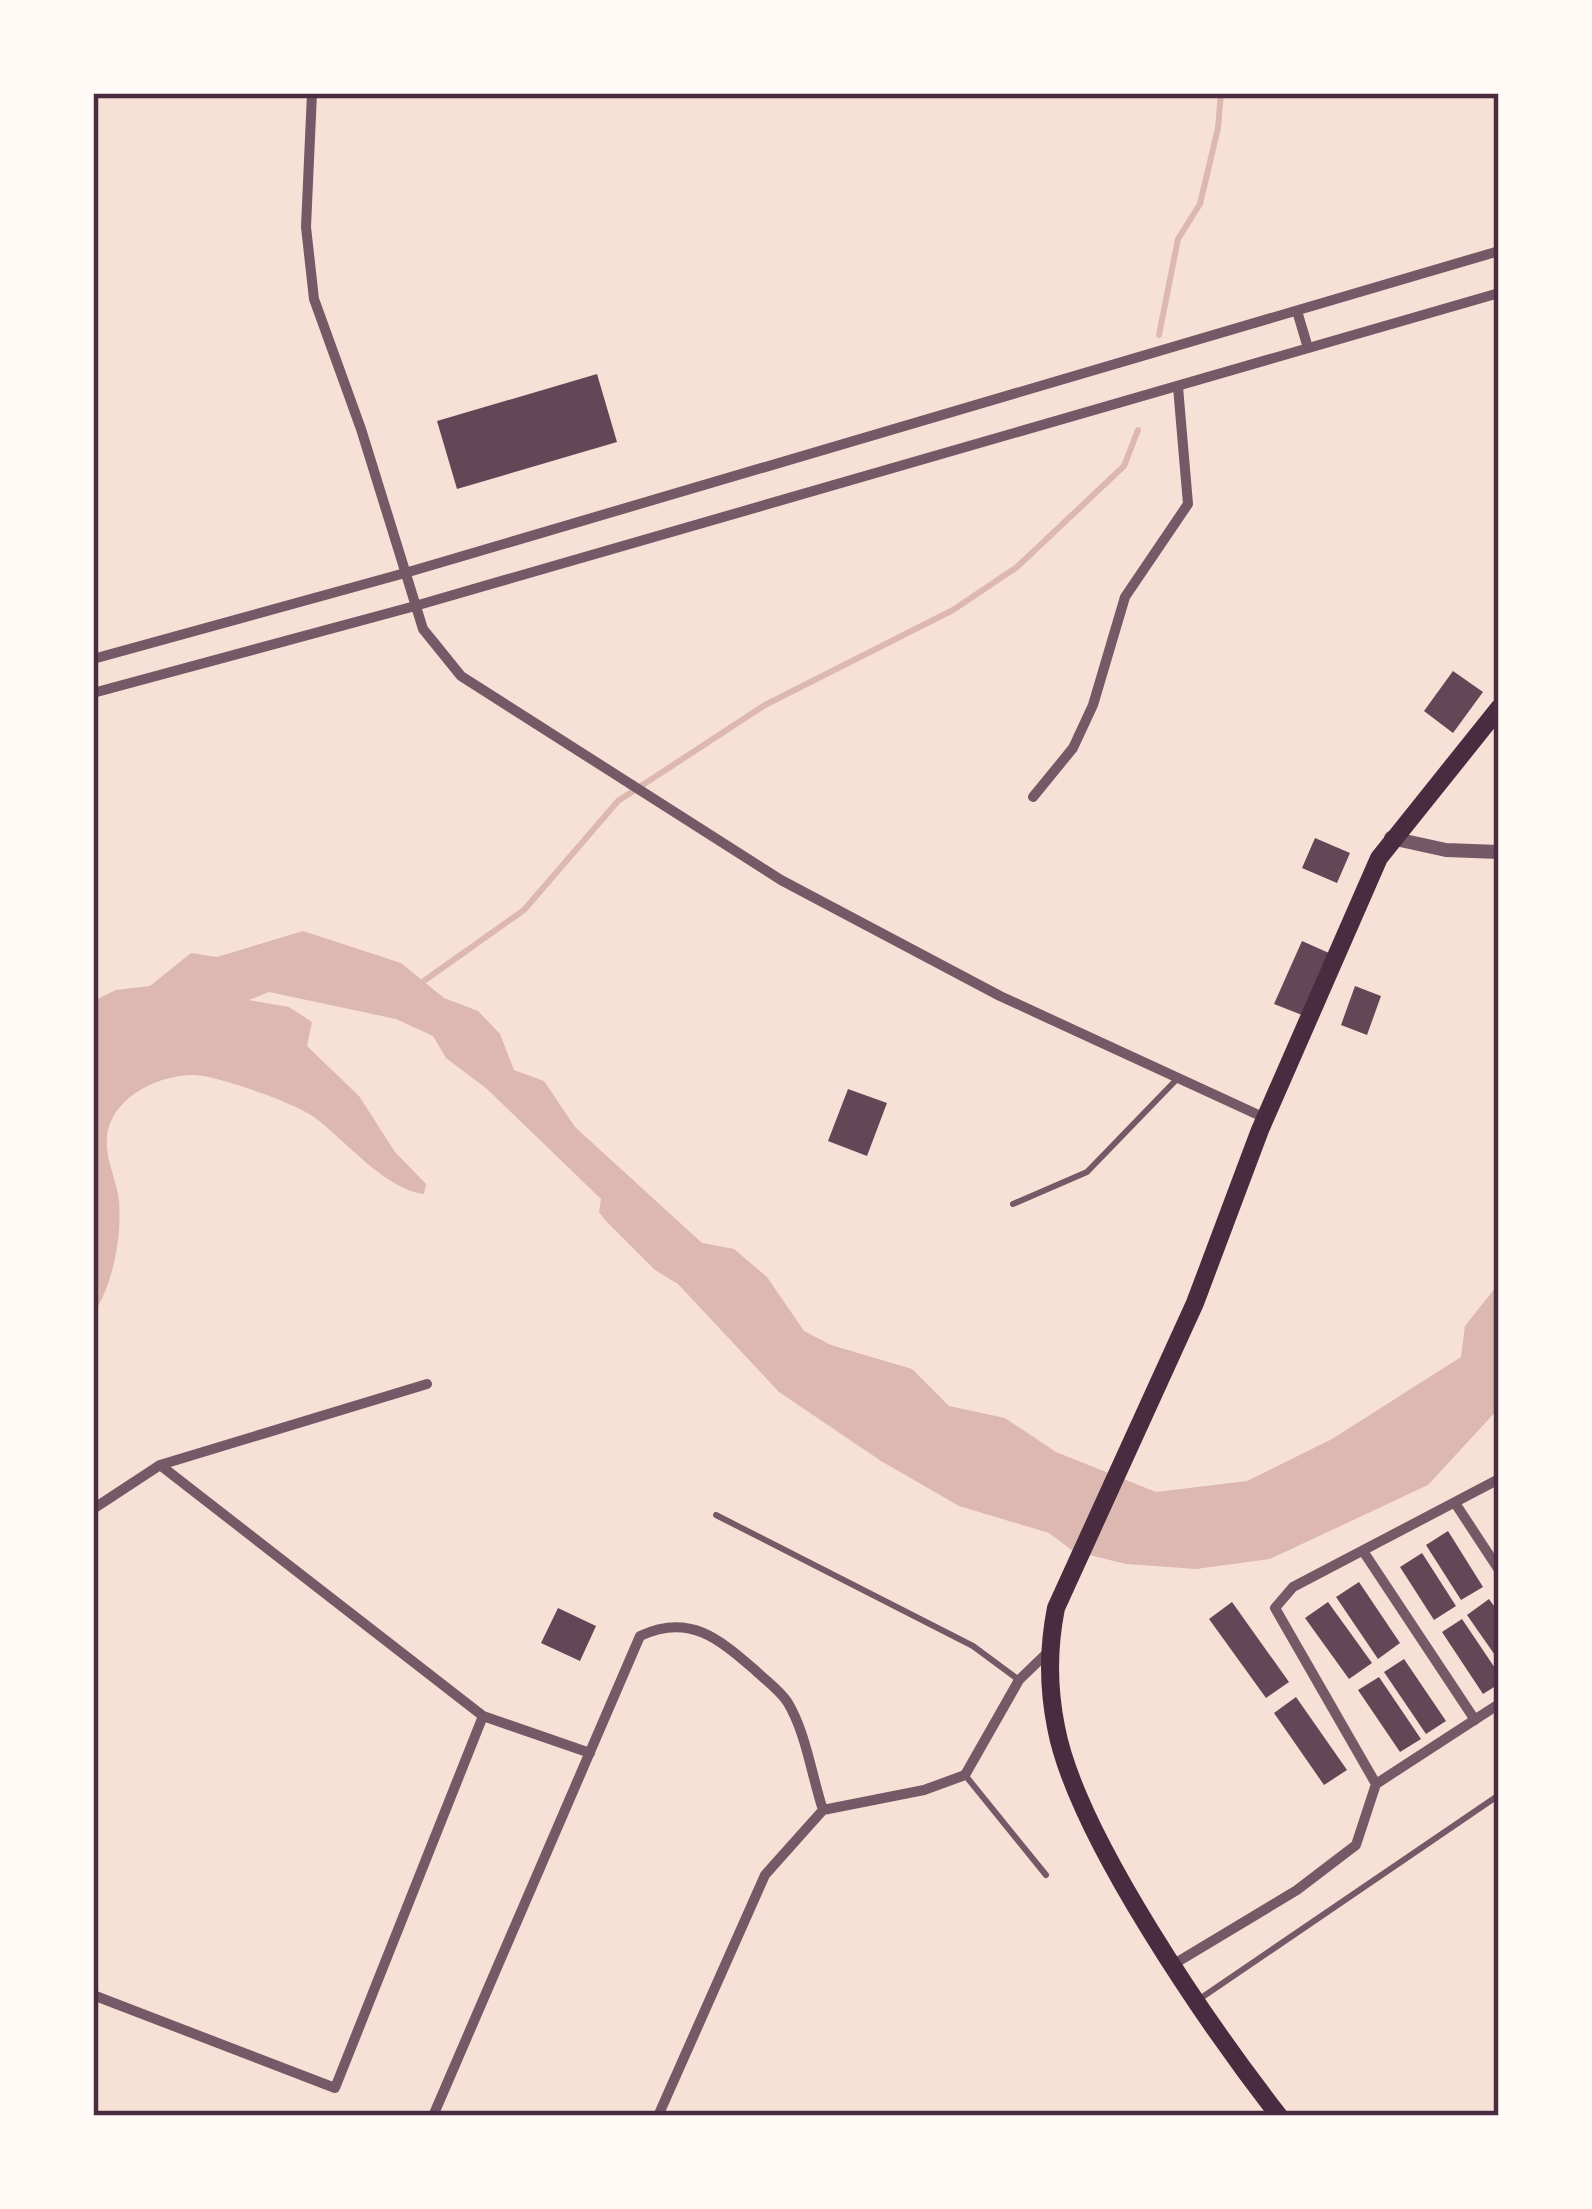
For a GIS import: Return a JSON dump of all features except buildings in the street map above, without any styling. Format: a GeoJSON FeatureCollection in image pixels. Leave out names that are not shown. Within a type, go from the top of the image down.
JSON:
{"type":"FeatureCollection","features":[{"type":"Feature","properties":{"kind":"main road"},"geometry":{"type":"LineString","coordinates":[[1279,2116],[1174,1964],[1106,1850],[1056,1730],[1048,1652],[1055,1608],[1195,1303],[1265,1118],[1390,838],[1499,708]]}},
{"type":"Feature","properties":{"kind":"street"},"geometry":{"type":"LineString","coordinates":[[312,93],[306,227],[314,299],[415,606],[428,639],[461,676],[500,705],[820,902],[1000,996],[1265,1118]]}},
{"type":"Feature","properties":{"kind":"street"},"geometry":{"type":"LineString","coordinates":[[93,659],[405,573],[1499,251]]}},
{"type":"Feature","properties":{"kind":"street"},"geometry":{"type":"LineString","coordinates":[[93,693],[415,606],[1499,293]]}},
{"type":"Feature","properties":{"kind":"street"},"geometry":{"type":"LineString","coordinates":[[1297,311],[1308,348]]}},
{"type":"Feature","properties":{"kind":"street"},"geometry":{"type":"LineString","coordinates":[[1033,797],[1073,748],[1094,705],[1125,597],[1188,504],[1178,387]]}},
{"type":"Feature","properties":{"kind":"street"},"geometry":{"type":"LineString","coordinates":[[1390,838],[1446,850],[1499,852]]}},
{"type":"Feature","properties":{"kind":"street"},"geometry":{"type":"LineString","coordinates":[[93,1509],[160,1465],[428,1384]]}},
{"type":"Feature","properties":{"kind":"street"},"geometry":{"type":"LineString","coordinates":[[160,1465],[483,1716],[590,1753]]}},
{"type":"Feature","properties":{"kind":"street"},"geometry":{"type":"LineString","coordinates":[[1376,1784],[1275,1608],[1293,1588],[1457,1506],[1499,1479]]}},
{"type":"Feature","properties":{"kind":"street"},"geometry":{"type":"LineString","coordinates":[[1457,1506],[1499,1570]]}},
{"type":"Feature","properties":{"kind":"street"},"geometry":{"type":"LineString","coordinates":[[1365,1554],[1474,1720]]}},
{"type":"Feature","properties":{"kind":"street"},"geometry":{"type":"LineString","coordinates":[[433,2116],[640,1636],[658,1627],[689,1625],[714,1634],[788,1702],[823,1810]]}},
{"type":"Feature","properties":{"kind":"street"},"geometry":{"type":"LineString","coordinates":[[658,2116],[765,1874],[823,1810],[925,1790],[964,1775],[1019,1679],[1048,1652]]}},
{"type":"Feature","properties":{"kind":"street"},"geometry":{"type":"LineString","coordinates":[[1174,1964],[1297,1890],[1355,1845],[1376,1784],[1499,1704]]}},
{"type":"Feature","properties":{"kind":"street"},"geometry":{"type":"LineString","coordinates":[[93,1995],[335,2088],[483,1716]]}},
{"type":"Feature","properties":{"kind":"lane"},"geometry":{"type":"LineString","coordinates":[[1013,1204],[1087,1172],[1180,1075]]}},
{"type":"Feature","properties":{"kind":"lane"},"geometry":{"type":"LineString","coordinates":[[716,1514],[890,1601],[1019,1679]]}},
{"type":"Feature","properties":{"kind":"lane"},"geometry":{"type":"LineString","coordinates":[[964,1775],[1046,1875]]}},
{"type":"Feature","properties":{"kind":"lane"},"geometry":{"type":"LineString","coordinates":[[1198,2000],[1499,1795]]}},
{"type":"Feature","properties":{"kind":"shaded area"},"geometry":{"type":"Polygon","coordinates":[[[303,931],[401,963],[444,998],[478,1011],[500,1034],[514,1070],[544,1081],[575,1127],[702,1243],[734,1249],[767,1277],[804,1331],[831,1345],[912,1369],[949,1406],[1005,1418],[1056,1452],[1156,1492],[1247,1481],[1332,1439],[1461,1357],[1465,1326],[1499,1283],[1499,1408],[1428,1485],[1270,1559],[1196,1569],[1126,1564],[1073,1551],[1049,1533],[959,1506],[881,1461],[779,1392],[678,1284],[655,1270],[605,1220],[599,1212],[601,1199],[487,1089],[446,1058],[433,1036],[396,1019],[269,992],[249,1000],[289,1007],[312,1022],[307,1046],[359,1096],[395,1152],[426,1184],[424,1194],[395,1184],[314,1117],[274,1098],[195,1075],[153,1084],[127,1100],[110,1123],[107,1146],[119,1201],[119,1230],[111,1275],[93,1315],[93,1001],[116,990],[150,986],[191,953],[217,957],[303,931]]]}},
{"type":"Feature","properties":{"kind":"waterway"},"geometry":{"type":"LineString","coordinates":[[1159,335],[1178,239],[1200,204],[1221,93]]}},
{"type":"Feature","properties":{"kind":"waterway"},"geometry":{"type":"LineString","coordinates":[[421,983],[524,910],[618,801],[765,705],[953,610],[1017,567],[1124,466],[1138,430]]}}]}
